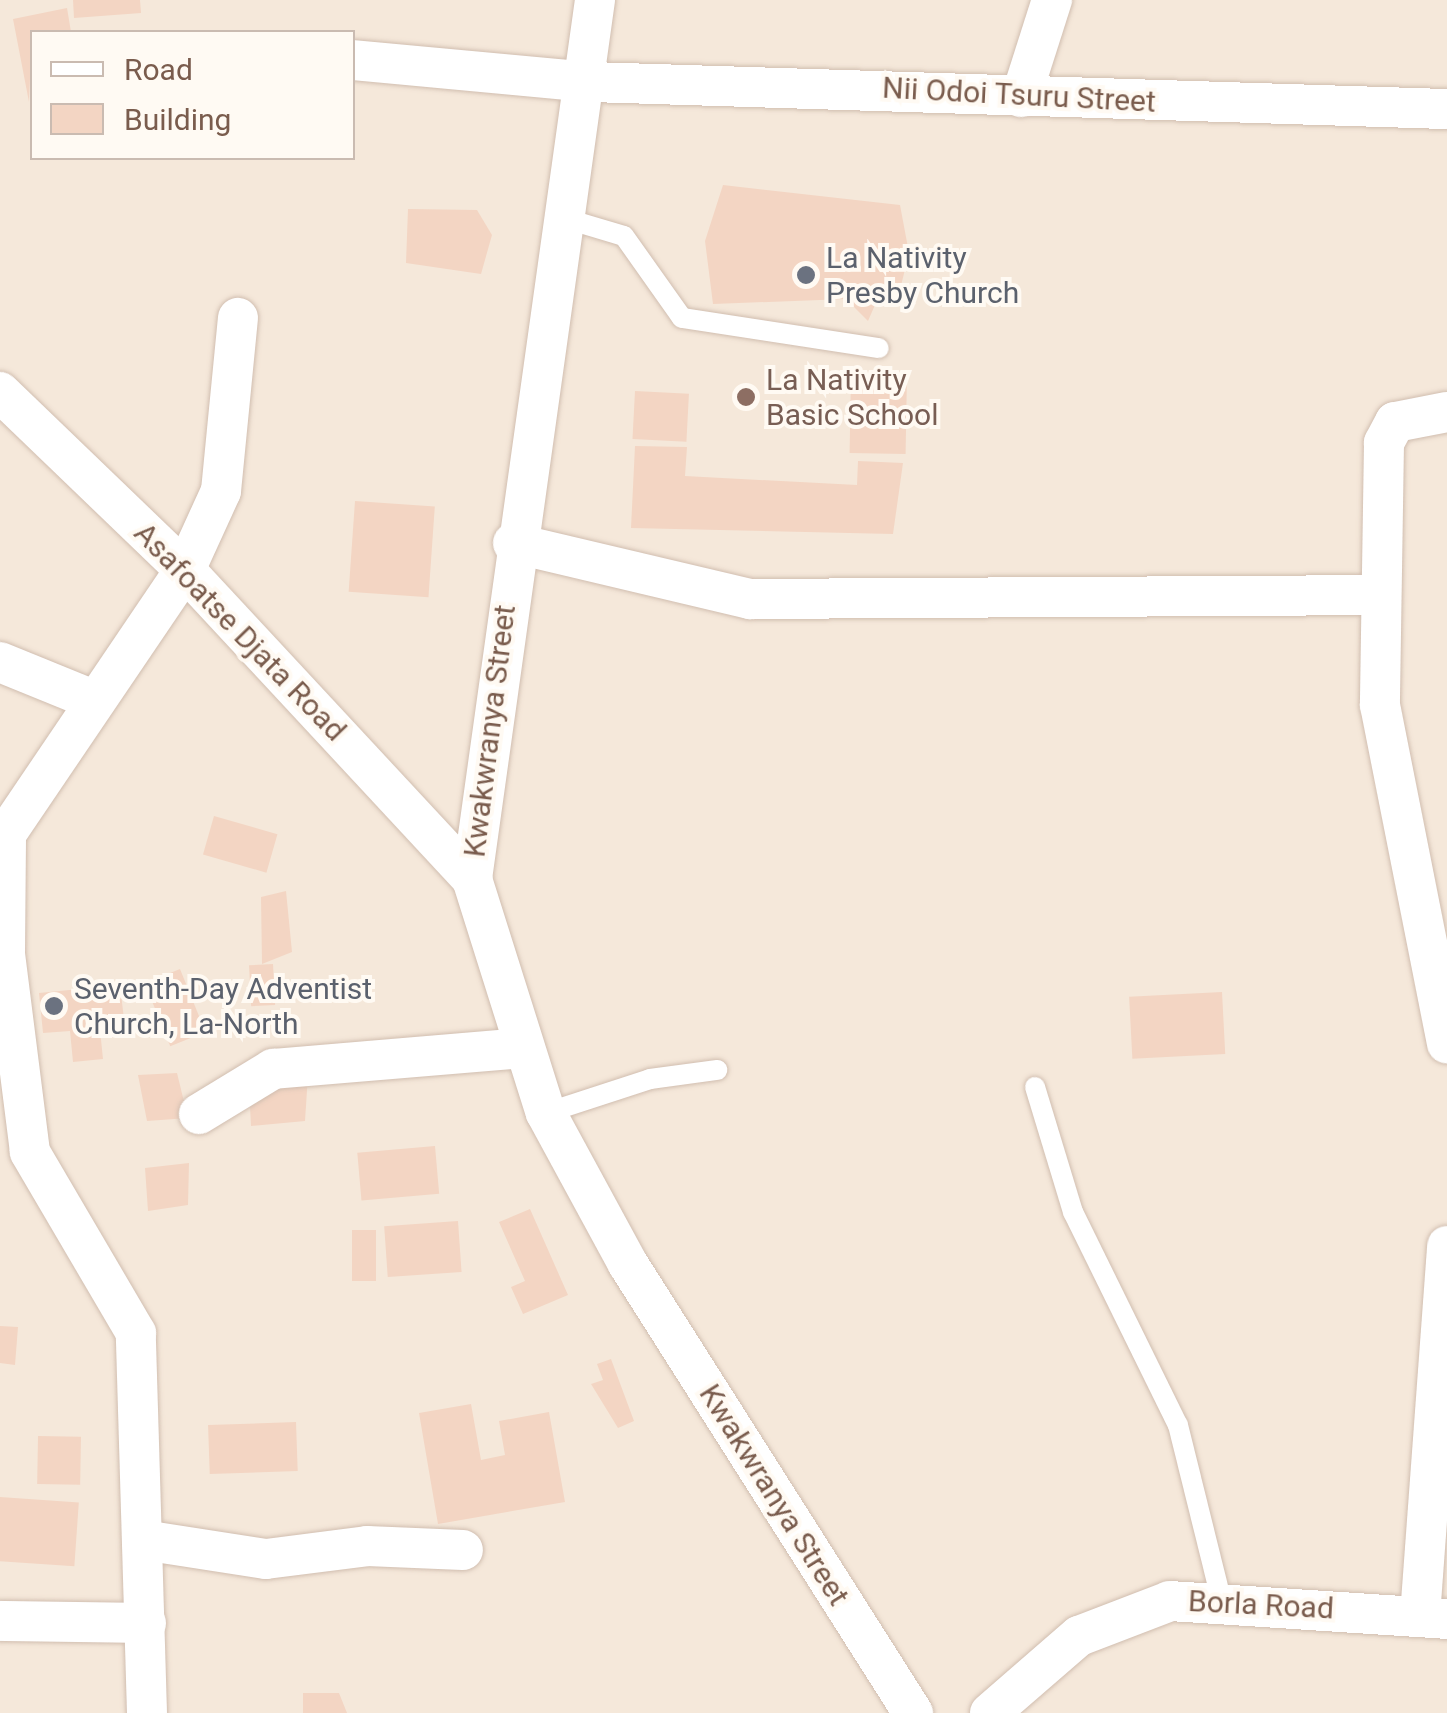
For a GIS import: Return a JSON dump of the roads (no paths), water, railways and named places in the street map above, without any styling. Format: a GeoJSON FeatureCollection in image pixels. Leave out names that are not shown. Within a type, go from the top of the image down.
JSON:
{"type":"FeatureCollection","features":[{"type":"Feature","properties":{"kind":"street","name":"Kwakwranya Street"},"geometry":{"type":"LineString","coordinates":[[596,0],[590,82],[512,543],[472,879],[520,1048],[546,1113],[628,1264],[913,1713]]}},
{"type":"Feature","properties":{"kind":"street"},"geometry":{"type":"LineString","coordinates":[[1021,97],[1052,0]]}},
{"type":"Feature","properties":{"kind":"street","name":"Nii Odoi Tsuru Street"},"geometry":{"type":"LineString","coordinates":[[355,60],[590,82],[1447,108]]}},
{"type":"Feature","properties":{"kind":"street"},"geometry":{"type":"LineString","coordinates":[[148,1713],[134,1323],[30,1152],[3,953],[6,834],[93,700],[185,570],[221,491],[238,318]]}},
{"type":"Feature","properties":{"kind":"street","name":"Asafoatse Djata Road"},"geometry":{"type":"LineString","coordinates":[[0,392],[185,570],[472,879]]}},
{"type":"Feature","properties":{"kind":"street"},"geometry":{"type":"LineString","coordinates":[[1447,412],[1395,422],[1384,443],[1380,705],[1447,1044]]}},
{"type":"Feature","properties":{"kind":"street"},"geometry":{"type":"LineString","coordinates":[[512,543],[750,599],[1381,595]]}},
{"type":"Feature","properties":{"kind":"street"},"geometry":{"type":"LineString","coordinates":[[0,662],[93,700]]}},
{"type":"Feature","properties":{"kind":"street"},"geometry":{"type":"LineString","coordinates":[[198,1114],[273,1069],[520,1048]]}},
{"type":"Feature","properties":{"kind":"street"},"geometry":{"type":"LineString","coordinates":[[1434,1618],[1447,1246]]}},
{"type":"Feature","properties":{"kind":"street"},"geometry":{"type":"LineString","coordinates":[[144,1540],[266,1559],[366,1546],[463,1550]]}},
{"type":"Feature","properties":{"kind":"street","name":"Borla Road"},"geometry":{"type":"LineString","coordinates":[[990,1713],[1119,1614],[1221,1598],[1434,1618]]}},
{"type":"Feature","properties":{"kind":"street"},"geometry":{"type":"LineString","coordinates":[[0,1622],[146,1622]]}},
{"type":"Feature","properties":{"kind":"lane"},"geometry":{"type":"LineString","coordinates":[[568,219],[624,236],[682,318],[879,348]]}},
{"type":"Feature","properties":{"kind":"lane"},"geometry":{"type":"LineString","coordinates":[[546,1113],[650,1079],[717,1070]]}},
{"type":"Feature","properties":{"kind":"lane"},"geometry":{"type":"LineString","coordinates":[[1034,1088],[1073,1212],[1178,1426],[1221,1598]]}},
{"type":"Feature","properties":{"kind":"place","name":"La Nativity Presby Church"},"geometry":{"type":"Point","coordinates":[806,275]}},
{"type":"Feature","properties":{"kind":"place","name":"La Nativity Basic School"},"geometry":{"type":"Point","coordinates":[746,397]}},
{"type":"Feature","properties":{"kind":"place","name":"Seventh-Day Adventist Church, La-North"},"geometry":{"type":"Point","coordinates":[54,1006]}}]}
